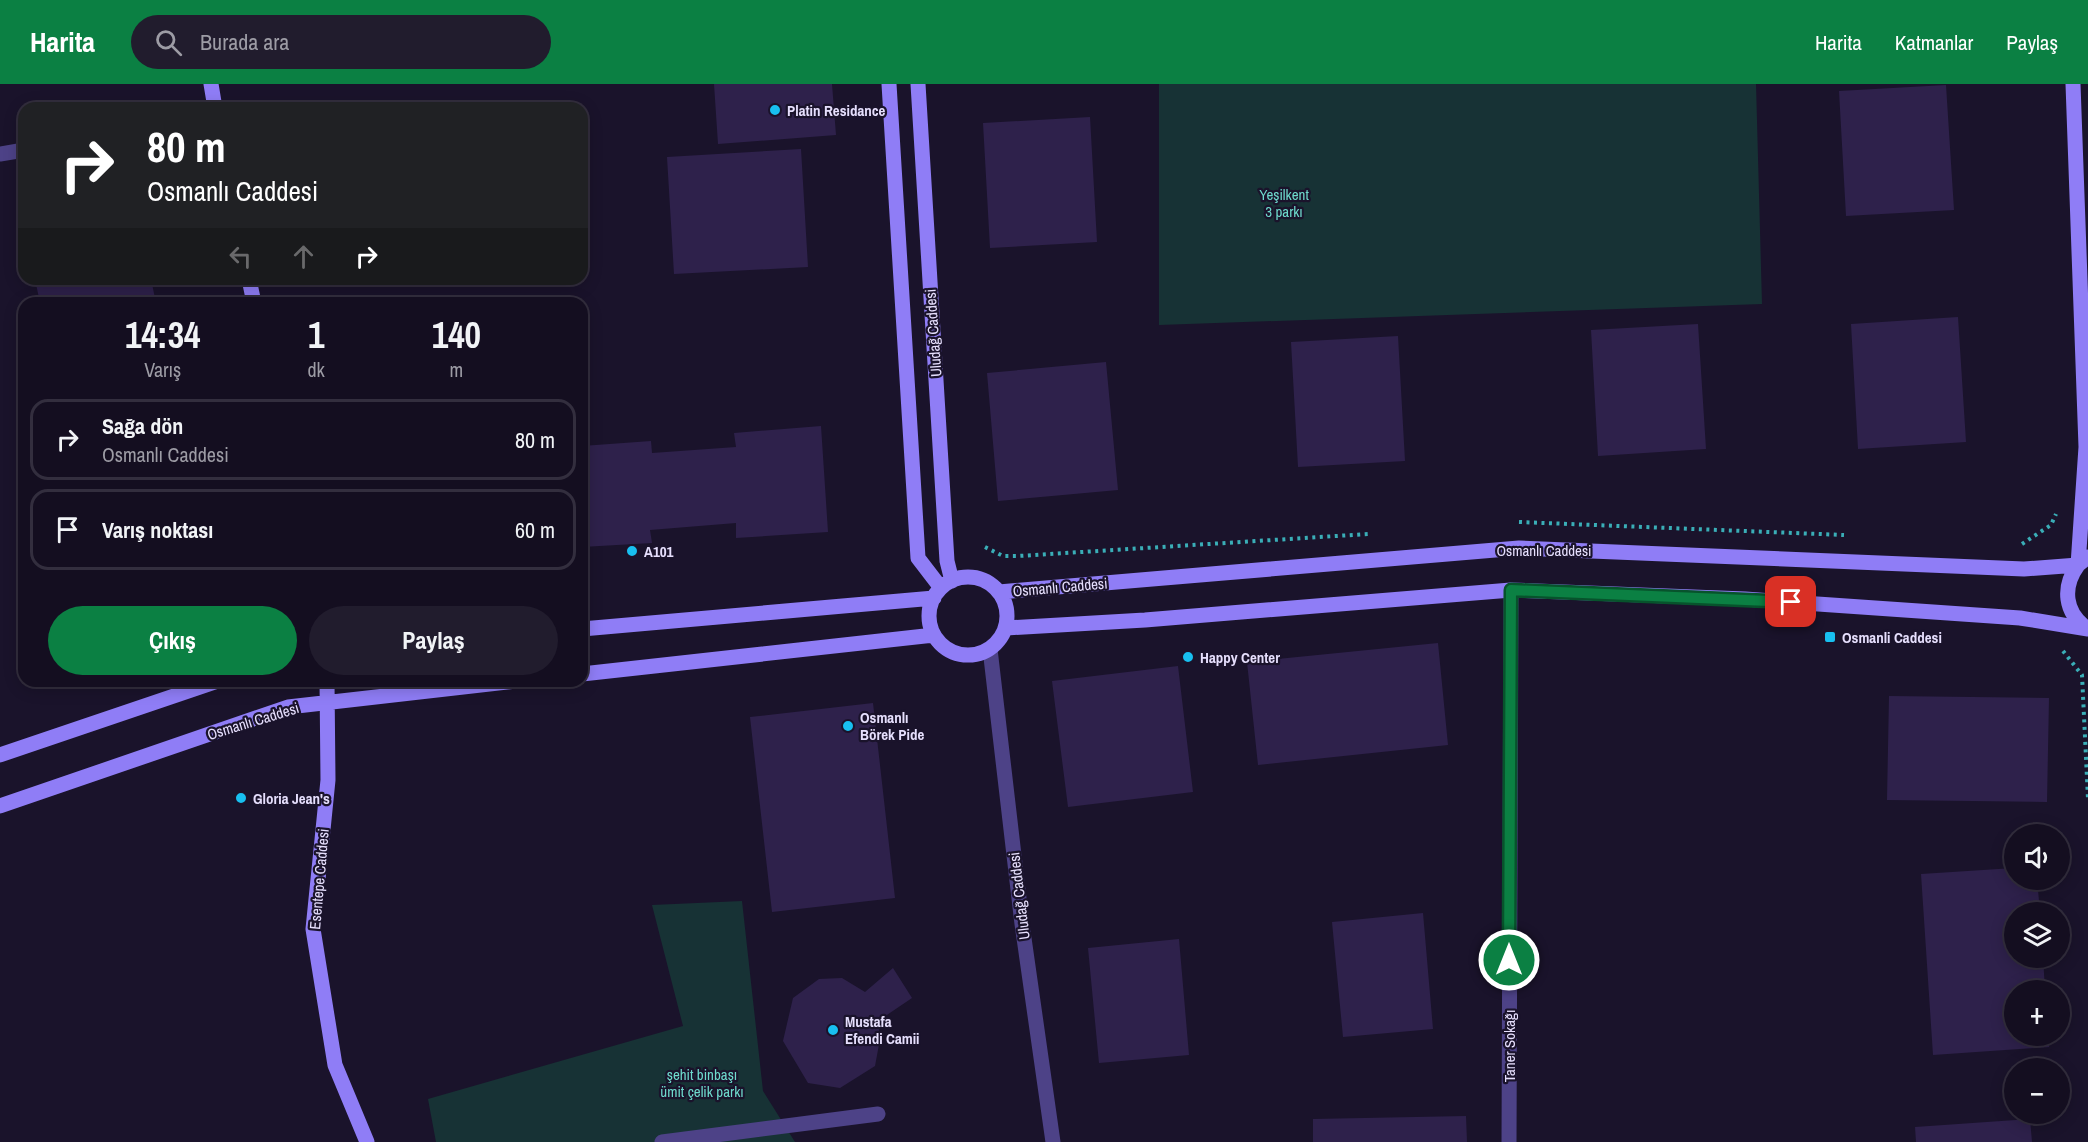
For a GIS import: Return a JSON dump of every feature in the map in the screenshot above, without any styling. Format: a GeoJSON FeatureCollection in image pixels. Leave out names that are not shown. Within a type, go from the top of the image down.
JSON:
{"type":"FeatureCollection","features":[{"type":"Feature","properties":{"kind":"main road"},"geometry":{"type":"LineString","coordinates":[[211,84],[214,102]]}},
{"type":"Feature","properties":{"kind":"main road"},"geometry":{"type":"LineString","coordinates":[[889,84],[918,558],[942,589]]}},
{"type":"Feature","properties":{"kind":"main road","name":"Uludağ Caddesi"},"geometry":{"type":"LineString","coordinates":[[918,84],[947,561],[942,589]]}},
{"type":"Feature","properties":{"kind":"main road"},"geometry":{"type":"LineString","coordinates":[[2073,84],[2086,447],[2083,561],[2071,575],[2067,600],[2077,621],[2088,629]]}},
{"type":"Feature","properties":{"kind":"main road","name":"Osmanlı Caddesi"},"geometry":{"type":"LineString","coordinates":[[999,592],[1519,548],[2024,569],[2083,561]]}},
{"type":"Feature","properties":{"kind":"main road"},"geometry":{"type":"LineString","coordinates":[[588,628],[942,589],[978,578],[999,592],[1006,609],[1006,628],[990,649],[966,656],[942,646],[930,624],[930,611],[942,589]]}},
{"type":"Feature","properties":{"kind":"main road"},"geometry":{"type":"LineString","coordinates":[[1006,628],[1145,620],[1511,590],[1745,599],[1997,616],[2088,629]]}},
{"type":"Feature","properties":{"kind":"main road"},"geometry":{"type":"LineString","coordinates":[[588,673],[934,635]]}},
{"type":"Feature","properties":{"kind":"main road"},"geometry":{"type":"LineString","coordinates":[[0,755],[200,687]]}},
{"type":"Feature","properties":{"kind":"main road","name":"Esentepe Caddesi"},"geometry":{"type":"LineString","coordinates":[[328,687],[328,780],[313,929],[335,1065],[367,1142]]}},
{"type":"Feature","properties":{"kind":"main road","name":"Osmanlı Caddesi"},"geometry":{"type":"LineString","coordinates":[[0,806],[288,707],[329,700],[457,687]]}},
{"type":"Feature","properties":{"kind":"street"},"geometry":{"type":"LineString","coordinates":[[0,154],[18,151]]}},
{"type":"Feature","properties":{"kind":"street","name":"Taner Sokağı"},"geometry":{"type":"LineString","coordinates":[[1509,1142],[1511,590]]}},
{"type":"Feature","properties":{"kind":"street","name":"Uludağ Caddesi"},"geometry":{"type":"LineString","coordinates":[[990,649],[1022,924],[1053,1142]]}},
{"type":"Feature","properties":{"kind":"street"},"geometry":{"type":"LineString","coordinates":[[662,1142],[878,1114]]}},
{"type":"Feature","properties":{"kind":"path"},"geometry":{"type":"LineString","coordinates":[[2060,649],[2068,654],[2082,675],[2088,799]]}},
{"type":"Feature","properties":{"kind":"green space","name":"Yeşilkent 3 parkı"},"geometry":{"type":"Polygon","coordinates":[[[1159,84],[1756,84],[1762,304],[1159,325],[1159,84]]]}},
{"type":"Feature","properties":{"kind":"green space","name":"şehit binbaşı ümit çelik parkı"},"geometry":{"type":"Polygon","coordinates":[[[742,901],[763,1091],[795,1142],[436,1142],[428,1099],[683,1026],[652,905],[742,901]]]}},
{"type":"Feature","properties":{"kind":"building","name":"Platin Residance"},"geometry":{"type":"Polygon","coordinates":[[[714,84],[832,84],[836,135],[718,144],[714,84]]]}},
{"type":"Feature","properties":{"kind":"building"},"geometry":{"type":"Polygon","coordinates":[[[1946,85],[1954,210],[1846,216],[1839,91],[1946,85]]]}},
{"type":"Feature","properties":{"kind":"building"},"geometry":{"type":"Polygon","coordinates":[[[1090,117],[1097,242],[990,248],[983,123],[1090,117]]]}},
{"type":"Feature","properties":{"kind":"building"},"geometry":{"type":"Polygon","coordinates":[[[801,149],[808,267],[674,274],[667,157],[801,149]]]}},
{"type":"Feature","properties":{"kind":"building"},"geometry":{"type":"Polygon","coordinates":[[[36,285],[152,285],[155,297],[39,297],[36,285]]]}},
{"type":"Feature","properties":{"kind":"building"},"geometry":{"type":"Polygon","coordinates":[[[1958,317],[1966,442],[1858,449],[1851,324],[1958,317]]]}},
{"type":"Feature","properties":{"kind":"building"},"geometry":{"type":"Polygon","coordinates":[[[1698,324],[1706,449],[1598,456],[1591,330],[1698,324]]]}},
{"type":"Feature","properties":{"kind":"building"},"geometry":{"type":"Polygon","coordinates":[[[1398,336],[1405,461],[1298,467],[1291,342],[1398,336]]]}},
{"type":"Feature","properties":{"kind":"building"},"geometry":{"type":"Polygon","coordinates":[[[1106,362],[1118,490],[998,501],[987,373],[1106,362]]]}},
{"type":"Feature","properties":{"kind":"building"},"geometry":{"type":"Polygon","coordinates":[[[821,426],[828,532],[736,538],[736,523],[650,530],[652,543],[588,547],[588,446],[651,441],[652,453],[736,447],[734,433],[821,426]]]}},
{"type":"Feature","properties":{"kind":"building"},"geometry":{"type":"Polygon","coordinates":[[[1438,643],[1448,745],[1258,765],[1247,662],[1438,643]]]}},
{"type":"Feature","properties":{"kind":"building"},"geometry":{"type":"Polygon","coordinates":[[[1178,666],[1193,792],[1068,807],[1052,681],[1178,666]]]}},
{"type":"Feature","properties":{"kind":"building"},"geometry":{"type":"Polygon","coordinates":[[[1889,696],[2049,698],[2047,802],[1887,800],[1889,696]]]}},
{"type":"Feature","properties":{"kind":"building"},"geometry":{"type":"Polygon","coordinates":[[[873,703],[895,898],[772,912],[750,717],[873,703]]]}},
{"type":"Feature","properties":{"kind":"building"},"geometry":{"type":"Polygon","coordinates":[[[2004,869],[2004,890],[2038,890],[2039,902],[2004,902],[2004,968],[2044,968],[2044,980],[2004,980],[2004,1046],[2049,1047],[1933,1055],[1921,874],[2004,869]]]}},
{"type":"Feature","properties":{"kind":"building"},"geometry":{"type":"Polygon","coordinates":[[[1423,913],[1433,1029],[1343,1037],[1332,922],[1423,913]]]}},
{"type":"Feature","properties":{"kind":"building"},"geometry":{"type":"Polygon","coordinates":[[[1179,939],[1189,1055],[1099,1063],[1088,948],[1179,939]]]}},
{"type":"Feature","properties":{"kind":"building","name":"Mustafa Efendi Camii"},"geometry":{"type":"Polygon","coordinates":[[[893,968],[912,998],[878,1021],[880,1039],[875,1066],[840,1088],[808,1083],[783,1041],[793,998],[819,979],[842,978],[865,992],[893,968]]]}},
{"type":"Feature","properties":{"kind":"building"},"geometry":{"type":"Polygon","coordinates":[[[1466,1116],[1467,1142],[1313,1142],[1313,1119],[1466,1116]]]}},
{"type":"Feature","properties":{"kind":"building"},"geometry":{"type":"Polygon","coordinates":[[[2004,1121],[2004,1124],[2030,1124],[2032,1142],[1916,1142],[1915,1127],[2004,1121]]]}},
{"type":"Feature","properties":{"kind":"place","name":"Platin Residance"},"geometry":{"type":"Point","coordinates":[775,110]}},
{"type":"Feature","properties":{"kind":"place","name":"A101"},"geometry":{"type":"Point","coordinates":[632,551]}},
{"type":"Feature","properties":{"kind":"place","name":"Osmanli Caddesi"},"geometry":{"type":"Point","coordinates":[1830,637]}},
{"type":"Feature","properties":{"kind":"place","name":"Happy Center"},"geometry":{"type":"Point","coordinates":[1188,657]}},
{"type":"Feature","properties":{"kind":"place","name":"Osmanlı Börek Pide"},"geometry":{"type":"Point","coordinates":[848,726]}},
{"type":"Feature","properties":{"kind":"place","name":"Gloria Jean's"},"geometry":{"type":"Point","coordinates":[241,798]}},
{"type":"Feature","properties":{"kind":"place","name":"Mustafa Efendi Camii"},"geometry":{"type":"Point","coordinates":[833,1030]}},
{"type":"Feature","properties":{"kind":"route"},"geometry":{"type":"LineString","coordinates":[[1509,960],[1511,590],[1791,602]]}}]}
